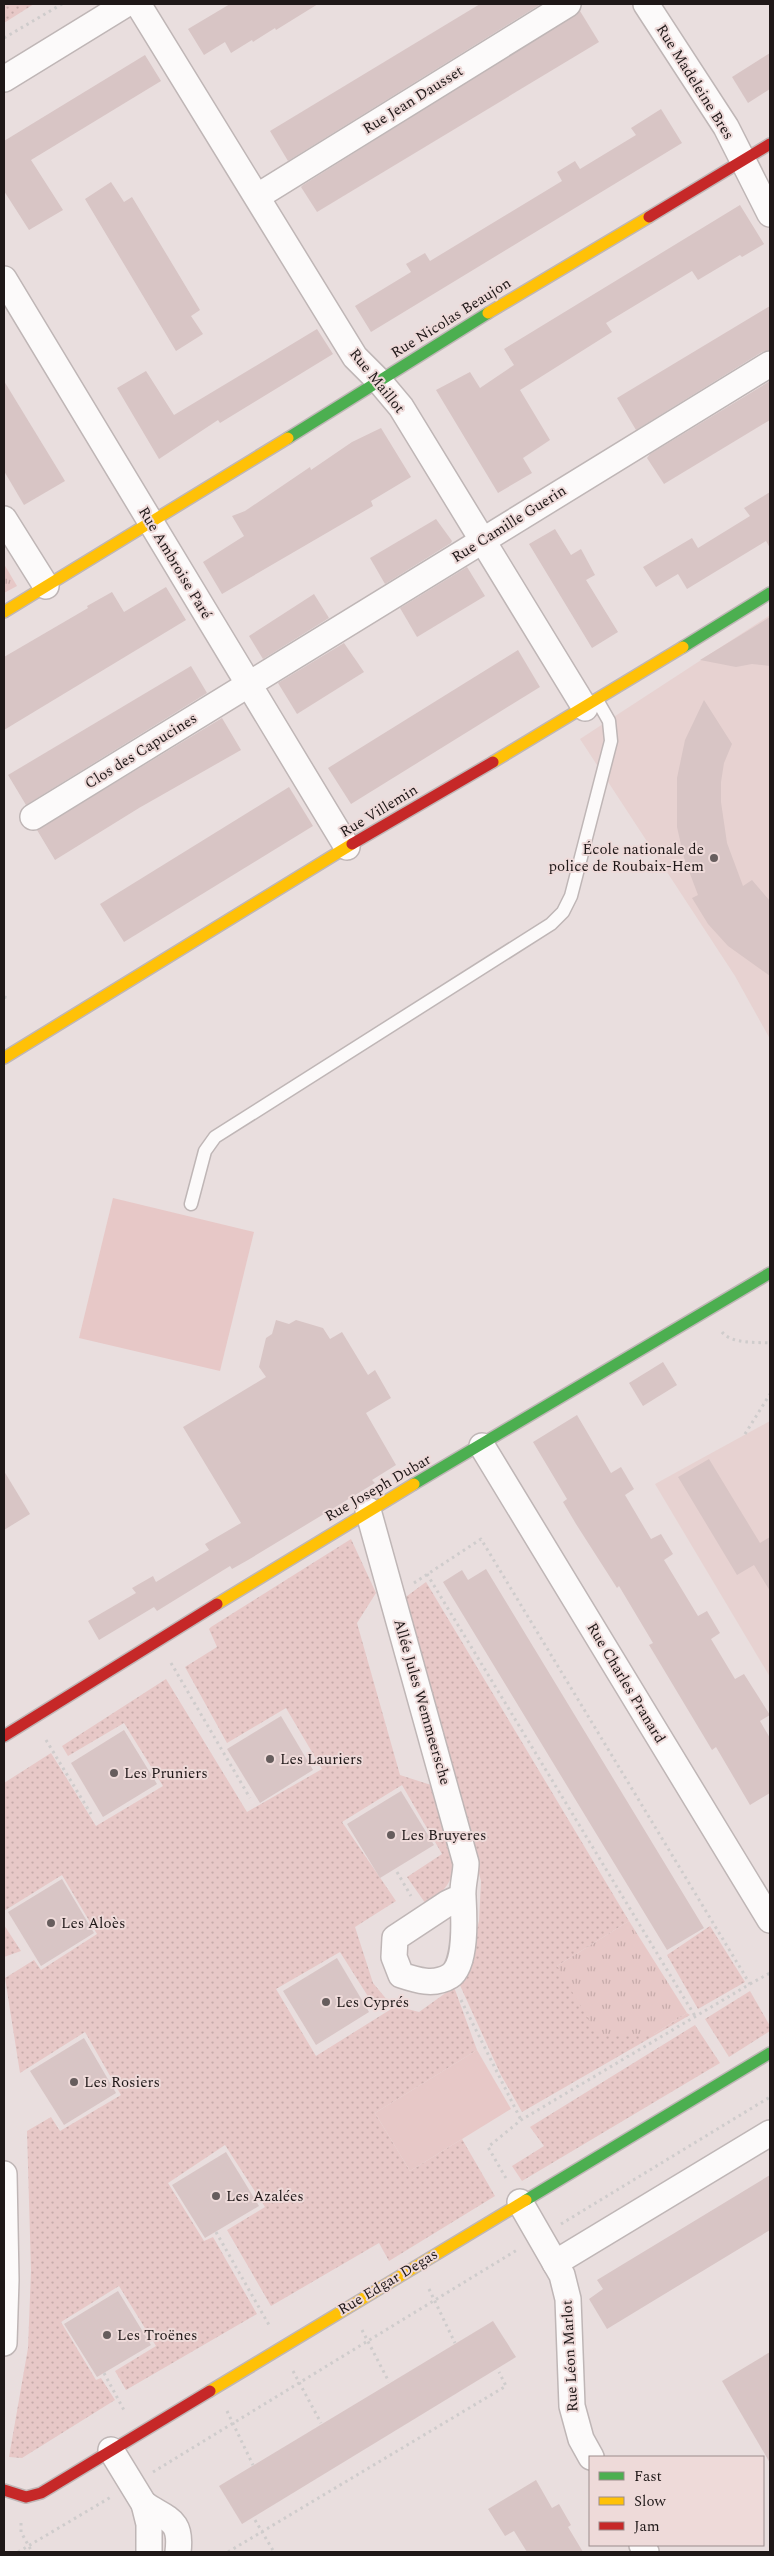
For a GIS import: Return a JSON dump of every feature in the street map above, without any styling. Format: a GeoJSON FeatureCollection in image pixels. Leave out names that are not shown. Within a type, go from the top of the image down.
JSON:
{"type":"FeatureCollection","features":[{"type":"Feature","properties":{"kind":"street"},"geometry":{"type":"LineString","coordinates":[[4,79],[126,4]]}},
{"type":"Feature","properties":{"kind":"street","name":"Rue Maillot"},"geometry":{"type":"LineString","coordinates":[[138,4],[258,196],[355,357],[401,407],[481,542],[591,704]]}},
{"type":"Feature","properties":{"kind":"street","name":"Rue Jean Dausset"},"geometry":{"type":"LineString","coordinates":[[258,196],[568,4]]}},
{"type":"Feature","properties":{"kind":"street","name":"Rue Madeleine Bres"},"geometry":{"type":"LineString","coordinates":[[646,4],[726,127],[770,214]]}},
{"type":"Feature","properties":{"kind":"street","name":"Rue Nicolas Beaujon"},"geometry":{"type":"LineString","coordinates":[[4,612],[380,382],[413,358],[770,144]]}},
{"type":"Feature","properties":{"kind":"street","name":"Rue Ambroise Paré"},"geometry":{"type":"LineString","coordinates":[[4,279],[347,847]]}},
{"type":"Feature","properties":{"kind":"street","name":"Rue Camille Guerin"},"geometry":{"type":"LineString","coordinates":[[248,684],[770,364]]}},
{"type":"Feature","properties":{"kind":"street"},"geometry":{"type":"LineString","coordinates":[[4,519],[46,586]]}},
{"type":"Feature","properties":{"kind":"street","name":"Rue Villemin"},"geometry":{"type":"LineString","coordinates":[[4,1058],[347,847],[591,704],[770,593]]}},
{"type":"Feature","properties":{"kind":"street","name":"Clos des Capucines"},"geometry":{"type":"LineString","coordinates":[[33,817],[248,684]]}},
{"type":"Feature","properties":{"kind":"street","name":"Rue Joseph Dubar"},"geometry":{"type":"LineString","coordinates":[[4,1736],[157,1639],[368,1510],[482,1446],[770,1273]]}},
{"type":"Feature","properties":{"kind":"street","name":"Rue Charles Pranard"},"geometry":{"type":"LineString","coordinates":[[482,1446],[770,1920]]}},
{"type":"Feature","properties":{"kind":"street","name":"Allée Jules Wemmeersche"},"geometry":{"type":"LineString","coordinates":[[368,1510],[464,1852],[466,1873],[463,1896],[465,1920],[462,1951],[450,1976]]}},
{"type":"Feature","properties":{"kind":"street"},"geometry":{"type":"LineString","coordinates":[[450,1976],[424,1982],[401,1975],[394,1957],[395,1938],[408,1928],[463,1896]]}},
{"type":"Feature","properties":{"kind":"street","name":"Rue Edgar Degas"},"geometry":{"type":"LineString","coordinates":[[4,2490],[26,2497],[37,2495],[770,2053]]}},
{"type":"Feature","properties":{"kind":"street"},"geometry":{"type":"LineString","coordinates":[[555,2263],[770,2133]]}},
{"type":"Feature","properties":{"kind":"street"},"geometry":{"type":"LineString","coordinates":[[4,2174],[6,2280],[4,2343]]}},
{"type":"Feature","properties":{"kind":"street","name":"Rue Léon Marlot"},"geometry":{"type":"LineString","coordinates":[[529,2197],[540,2236],[562,2275],[568,2298],[572,2406],[581,2439],[591,2456]]}},
{"type":"Feature","properties":{"kind":"street"},"geometry":{"type":"LineString","coordinates":[[110,2450],[138,2494],[150,2524],[149,2552]]}},
{"type":"Feature","properties":{"kind":"street"},"geometry":{"type":"LineString","coordinates":[[138,2494],[172,2518],[178,2531],[178,2552]]}},
{"type":"Feature","properties":{"kind":"lane"},"geometry":{"type":"LineString","coordinates":[[190,1204],[202,1160],[215,1137],[551,924],[563,912],[571,896],[610,741],[609,721],[591,704]]}},
{"type":"Feature","properties":{"kind":"path"},"geometry":{"type":"LineString","coordinates":[[4,38],[62,4]]}},
{"type":"Feature","properties":{"kind":"path"},"geometry":{"type":"LineString","coordinates":[[4,997],[9,998]]}},
{"type":"Feature","properties":{"kind":"path"},"geometry":{"type":"LineString","coordinates":[[707,1311],[724,1335],[739,1341],[770,1343]]}},
{"type":"Feature","properties":{"kind":"path"},"geometry":{"type":"LineString","coordinates":[[745,1434],[770,1394]]}},
{"type":"Feature","properties":{"kind":"path"},"geometry":{"type":"LineString","coordinates":[[392,1596],[481,1540],[750,1984]]}},
{"type":"Feature","properties":{"kind":"path"},"geometry":{"type":"LineString","coordinates":[[427,1574],[694,2016]]}},
{"type":"Feature","properties":{"kind":"path"},"geometry":{"type":"LineString","coordinates":[[157,1639],[250,1798]]}},
{"type":"Feature","properties":{"kind":"path"},"geometry":{"type":"LineString","coordinates":[[32,1718],[92,1814]]}},
{"type":"Feature","properties":{"kind":"path"},"geometry":{"type":"LineString","coordinates":[[529,2197],[514,2192],[488,2147],[521,2120],[694,2016],[770,1974]]}},
{"type":"Feature","properties":{"kind":"path"},"geometry":{"type":"LineString","coordinates":[[450,1976],[484,2049],[521,2120]]}},
{"type":"Feature","properties":{"kind":"path"},"geometry":{"type":"LineString","coordinates":[[18,2552],[138,2494],[233,2423],[298,2382],[770,2097]]}},
{"type":"Feature","properties":{"kind":"path"},"geometry":{"type":"LineString","coordinates":[[216,2232],[282,2347],[298,2382],[316,2410],[321,2423]]}},
{"type":"Feature","properties":{"kind":"path"},"geometry":{"type":"LineString","coordinates":[[415,2266],[436,2300],[455,2343]]}},
{"type":"Feature","properties":{"kind":"path"},"geometry":{"type":"LineString","coordinates":[[349,2306],[369,2340],[389,2382]]}},
{"type":"Feature","properties":{"kind":"path"},"geometry":{"type":"LineString","coordinates":[[228,2552],[506,2386],[499,2372]]}},
{"type":"Feature","properties":{"kind":"path"},"geometry":{"type":"LineString","coordinates":[[104,2373],[138,2434]]}},
{"type":"Feature","properties":{"kind":"path"},"geometry":{"type":"LineString","coordinates":[[214,2388],[253,2465]]}},
{"type":"Feature","properties":{"kind":"path"},"geometry":{"type":"LineString","coordinates":[[255,2520],[274,2552]]}},
{"type":"Feature","properties":{"kind":"shaded area","name":"École nationale de police de Roubaix-Hem"},"geometry":{"type":"Polygon","coordinates":[[[770,615],[770,1039],[735,976],[580,739],[770,615]]]}},
{"type":"Feature","properties":{"kind":"shaded area"},"geometry":{"type":"Polygon","coordinates":[[[770,1421],[770,1677],[655,1484],[770,1421]]]}},
{"type":"Feature","properties":{"kind":"green space"},"geometry":{"type":"Polygon","coordinates":[[[4,4],[34,4],[4,23],[4,4]]]}},
{"type":"Feature","properties":{"kind":"green space"},"geometry":{"type":"Polygon","coordinates":[[[4,564],[17,586],[4,593],[4,564]]]}},
{"type":"Feature","properties":{"kind":"green space"},"geometry":{"type":"Polygon","coordinates":[[[113,1198],[254,1232],[220,1371],[79,1338],[113,1198]]]}},
{"type":"Feature","properties":{"kind":"green space"},"geometry":{"type":"Polygon","coordinates":[[[351,1539],[376,1593],[357,1623],[400,1775],[431,1785],[452,1846],[453,1870],[448,1884],[428,1907],[407,1877],[442,1854],[402,1785],[342,1822],[396,1901],[355,1927],[373,1983],[388,2001],[376,2009],[340,1952],[276,1989],[316,2056],[396,2006],[419,2012],[454,1987],[477,2050],[375,2113],[410,2171],[462,2139],[495,2196],[389,2261],[379,2243],[271,2306],[227,2230],[265,2207],[225,2145],[168,2183],[204,2241],[213,2237],[257,2314],[126,2390],[115,2371],[156,2346],[119,2286],[61,2322],[96,2380],[101,2378],[115,2400],[22,2458],[9,2457],[28,2348],[31,2271],[27,2131],[51,2117],[60,2131],[121,2095],[85,2032],[20,2073],[5,1978],[34,1960],[41,1970],[97,1934],[62,1875],[4,1911],[4,1783],[51,1753],[96,1826],[163,1786],[124,1723],[68,1756],[62,1746],[166,1679],[247,1812],[322,1769],[286,1708],[227,1743],[185,1667],[217,1647],[209,1629],[211,1627],[351,1539]]]}},
{"type":"Feature","properties":{"kind":"green space"},"geometry":{"type":"Polygon","coordinates":[[[426,1582],[629,1921],[557,1966],[654,2034],[687,2013],[690,2015],[522,2112],[501,2075],[458,1981],[469,1957],[479,1921],[481,1881],[403,1599],[426,1582]]]}},
{"type":"Feature","properties":{"kind":"green space"},"geometry":{"type":"Polygon","coordinates":[[[629,1921],[687,2013],[654,2034],[597,2034],[557,1966],[629,1921]]]}},
{"type":"Feature","properties":{"kind":"green space"},"geometry":{"type":"Polygon","coordinates":[[[4,1925],[21,1951],[4,1957],[4,1925]]]}},
{"type":"Feature","properties":{"kind":"green space"},"geometry":{"type":"Polygon","coordinates":[[[710,1926],[745,1982],[698,2009],[667,1955],[710,1926]]]}},
{"type":"Feature","properties":{"kind":"green space"},"geometry":{"type":"Polygon","coordinates":[[[750,1991],[770,2026],[770,2031],[729,2057],[705,2019],[750,1991]]]}},
{"type":"Feature","properties":{"kind":"green space"},"geometry":{"type":"Polygon","coordinates":[[[695,2025],[720,2063],[522,2181],[512,2166],[544,2146],[530,2127],[695,2025]]]}},
{"type":"Feature","properties":{"kind":"green space"},"geometry":{"type":"Polygon","coordinates":[[[477,2050],[511,2109],[410,2171],[375,2113],[477,2050]]]}},
{"type":"Feature","properties":{"kind":"building"},"geometry":{"type":"Polygon","coordinates":[[[230,4],[318,4],[276,30],[275,28],[231,53],[225,42],[204,55],[188,29],[230,4]]]}},
{"type":"Feature","properties":{"kind":"building"},"geometry":{"type":"Polygon","coordinates":[[[480,4],[541,4],[288,161],[270,131],[480,4]]]}},
{"type":"Feature","properties":{"kind":"building"},"geometry":{"type":"Polygon","coordinates":[[[580,11],[599,42],[317,212],[301,187],[303,185],[580,11]]]}},
{"type":"Feature","properties":{"kind":"building"},"geometry":{"type":"Polygon","coordinates":[[[770,53],[770,89],[748,103],[732,77],[770,53]]]}},
{"type":"Feature","properties":{"kind":"building"},"geometry":{"type":"Polygon","coordinates":[[[145,55],[161,81],[31,160],[63,210],[29,230],[4,191],[4,141],[145,55]]]}},
{"type":"Feature","properties":{"kind":"building"},"geometry":{"type":"Polygon","coordinates":[[[661,109],[682,143],[371,332],[355,306],[411,272],[406,264],[425,253],[430,261],[562,181],[557,172],[575,161],[580,169],[636,135],[631,128],[661,109]]]}},
{"type":"Feature","properties":{"kind":"building"},"geometry":{"type":"Polygon","coordinates":[[[111,182],[124,202],[132,197],[200,310],[191,316],[203,334],[176,351],[85,199],[111,182]]]}},
{"type":"Feature","properties":{"kind":"building"},"geometry":{"type":"Polygon","coordinates":[[[740,205],[764,244],[742,257],[740,255],[698,280],[692,271],[606,323],[612,332],[520,390],[550,440],[523,458],[532,473],[498,493],[436,390],[470,372],[480,388],[514,365],[504,349],[740,205]]]}},
{"type":"Feature","properties":{"kind":"building"},"geometry":{"type":"Polygon","coordinates":[[[770,306],[770,350],[762,352],[636,430],[617,398],[770,306]]]}},
{"type":"Feature","properties":{"kind":"building"},"geometry":{"type":"Polygon","coordinates":[[[317,329],[333,354],[220,423],[218,420],[159,459],[117,388],[146,371],[174,415],[317,329]]]}},
{"type":"Feature","properties":{"kind":"building"},"geometry":{"type":"Polygon","coordinates":[[[4,381],[65,481],[24,505],[4,471],[4,381]]]}},
{"type":"Feature","properties":{"kind":"building"},"geometry":{"type":"Polygon","coordinates":[[[770,381],[770,420],[664,484],[647,458],[650,454],[770,381]]]}},
{"type":"Feature","properties":{"kind":"building"},"geometry":{"type":"Polygon","coordinates":[[[381,428],[411,477],[371,501],[373,506],[222,594],[203,562],[244,536],[232,516],[245,511],[310,467],[311,470],[352,442],[381,428]]]}},
{"type":"Feature","properties":{"kind":"building"},"geometry":{"type":"Polygon","coordinates":[[[770,492],[770,548],[766,541],[687,589],[678,574],[656,587],[643,567],[692,538],[698,548],[750,516],[744,508],[770,492]]]}},
{"type":"Feature","properties":{"kind":"building"},"geometry":{"type":"Polygon","coordinates":[[[436,519],[452,541],[451,543],[385,584],[370,558],[436,519]]]}},
{"type":"Feature","properties":{"kind":"building"},"geometry":{"type":"Polygon","coordinates":[[[555,529],[571,555],[581,549],[595,575],[586,580],[618,632],[592,648],[529,544],[555,529]]]}},
{"type":"Feature","properties":{"kind":"building"},"geometry":{"type":"Polygon","coordinates":[[[467,567],[485,596],[417,637],[400,608],[467,567]]]}},
{"type":"Feature","properties":{"kind":"building"},"geometry":{"type":"Polygon","coordinates":[[[166,587],[186,620],[4,730],[4,657],[112,592],[124,612],[166,587]]]}},
{"type":"Feature","properties":{"kind":"building"},"geometry":{"type":"Polygon","coordinates":[[[314,594],[329,618],[263,659],[249,636],[314,594]]]}},
{"type":"Feature","properties":{"kind":"building"},"geometry":{"type":"Polygon","coordinates":[[[770,617],[770,666],[752,664],[736,667],[700,660],[770,617]]]}},
{"type":"Feature","properties":{"kind":"building"},"geometry":{"type":"Polygon","coordinates":[[[344,643],[364,672],[297,714],[278,683],[344,643]]]}},
{"type":"Feature","properties":{"kind":"building"},"geometry":{"type":"Polygon","coordinates":[[[518,650],[540,687],[351,804],[328,768],[518,650]]]}},
{"type":"Feature","properties":{"kind":"building"},"geometry":{"type":"Polygon","coordinates":[[[191,666],[207,693],[26,805],[8,775],[191,666]]]}},
{"type":"Feature","properties":{"kind":"building"},"geometry":{"type":"Polygon","coordinates":[[[704,700],[732,744],[724,763],[721,782],[721,802],[727,843],[743,886],[752,880],[770,901],[770,976],[728,946],[708,924],[692,898],[698,895],[684,858],[677,827],[677,778],[685,740],[704,700]]]}},
{"type":"Feature","properties":{"kind":"building"},"geometry":{"type":"Polygon","coordinates":[[[222,718],[241,750],[139,808],[55,860],[37,830],[222,718]]]}},
{"type":"Feature","properties":{"kind":"building"},"geometry":{"type":"Polygon","coordinates":[[[289,787],[313,826],[124,942],[100,904],[289,787]]]}},
{"type":"Feature","properties":{"kind":"building"},"geometry":{"type":"Polygon","coordinates":[[[276,1320],[289,1324],[296,1320],[323,1328],[330,1339],[342,1332],[368,1375],[375,1370],[391,1398],[366,1413],[396,1465],[372,1480],[375,1483],[248,1560],[232,1569],[230,1566],[157,1611],[154,1607],[99,1640],[88,1621],[136,1593],[132,1588],[153,1576],[156,1582],[209,1550],[205,1544],[241,1523],[183,1427],[266,1377],[259,1367],[266,1338],[272,1334],[276,1320]]]}},
{"type":"Feature","properties":{"kind":"building"},"geometry":{"type":"Polygon","coordinates":[[[663,1362],[677,1385],[643,1406],[629,1383],[663,1362]]]}},
{"type":"Feature","properties":{"kind":"building"},"geometry":{"type":"Polygon","coordinates":[[[577,1415],[611,1473],[621,1467],[634,1489],[625,1495],[651,1539],[661,1534],[673,1554],[664,1560],[698,1616],[707,1611],[720,1633],[711,1639],[735,1679],[744,1674],[770,1715],[760,1721],[770,1738],[770,1793],[750,1805],[716,1747],[712,1750],[649,1645],[653,1643],[619,1586],[617,1588],[576,1524],[563,1502],[567,1499],[533,1442],[577,1415]]]}},
{"type":"Feature","properties":{"kind":"building"},"geometry":{"type":"Polygon","coordinates":[[[709,1459],[760,1543],[770,1537],[770,1591],[754,1565],[737,1575],[678,1477],[709,1459]]]}},
{"type":"Feature","properties":{"kind":"building"},"geometry":{"type":"Polygon","coordinates":[[[4,1471],[30,1514],[4,1530],[4,1471]]]}},
{"type":"Feature","properties":{"kind":"building"},"geometry":{"type":"Polygon","coordinates":[[[486,1569],[704,1928],[667,1950],[443,1582],[462,1570],[468,1580],[486,1569]]]}},
{"type":"Feature","properties":{"kind":"building","name":"Les Lauriers"},"geometry":{"type":"Polygon","coordinates":[[[281,1716],[313,1770],[260,1803],[227,1749],[281,1716]]]}},
{"type":"Feature","properties":{"kind":"building","name":"Les Pruniers"},"geometry":{"type":"Polygon","coordinates":[[[124,1730],[157,1784],[103,1817],[71,1763],[124,1730]]]}},
{"type":"Feature","properties":{"kind":"building","name":"Les Bruyeres"},"geometry":{"type":"Polygon","coordinates":[[[401,1791],[434,1845],[380,1878],[347,1824],[401,1791]]]}},
{"type":"Feature","properties":{"kind":"building","name":"Les Aloès"},"geometry":{"type":"Polygon","coordinates":[[[62,1879],[94,1933],[41,1966],[8,1912],[62,1879]]]}},
{"type":"Feature","properties":{"kind":"building","name":"Les Cyprés"},"geometry":{"type":"Polygon","coordinates":[[[337,1958],[369,2012],[316,2045],[283,1991],[337,1958]]]}},
{"type":"Feature","properties":{"kind":"building","name":"Les Rosiers"},"geometry":{"type":"Polygon","coordinates":[[[84,2038],[116,2093],[64,2125],[30,2071],[84,2038]]]}},
{"type":"Feature","properties":{"kind":"building","name":"Les Azalées"},"geometry":{"type":"Polygon","coordinates":[[[226,2152],[259,2206],[205,2238],[172,2185],[226,2152]]]}},
{"type":"Feature","properties":{"kind":"building"},"geometry":{"type":"Polygon","coordinates":[[[770,2175],[770,2230],[607,2329],[589,2299],[603,2289],[597,2280],[770,2175]]]}},
{"type":"Feature","properties":{"kind":"building","name":"Les Troënes"},"geometry":{"type":"Polygon","coordinates":[[[118,2291],[151,2345],[97,2377],[64,2324],[118,2291]]]}},
{"type":"Feature","properties":{"kind":"building"},"geometry":{"type":"Polygon","coordinates":[[[493,2321],[516,2357],[242,2524],[219,2486],[493,2321]]]}},
{"type":"Feature","properties":{"kind":"building"},"geometry":{"type":"Polygon","coordinates":[[[770,2352],[770,2463],[722,2381],[770,2352]]]}},
{"type":"Feature","properties":{"kind":"building"},"geometry":{"type":"Polygon","coordinates":[[[536,2480],[552,2508],[559,2504],[571,2525],[568,2527],[583,2552],[527,2552],[514,2531],[505,2536],[488,2509],[536,2480]]]}},
{"type":"Feature","properties":{"kind":"traffic: fast"},"geometry":{"type":"LineString","coordinates":[[288,438],[488,313]]}},
{"type":"Feature","properties":{"kind":"traffic: fast"},"geometry":{"type":"LineString","coordinates":[[683,647],[770,593]]}},
{"type":"Feature","properties":{"kind":"traffic: fast"},"geometry":{"type":"LineString","coordinates":[[414,1484],[770,1273]]}},
{"type":"Feature","properties":{"kind":"traffic: fast"},"geometry":{"type":"LineString","coordinates":[[526,2200],[770,2053]]}},
{"type":"Feature","properties":{"kind":"traffic: slow"},"geometry":{"type":"LineString","coordinates":[[488,313],[649,217]]}},
{"type":"Feature","properties":{"kind":"traffic: slow"},"geometry":{"type":"LineString","coordinates":[[4,612],[288,438]]}},
{"type":"Feature","properties":{"kind":"traffic: slow"},"geometry":{"type":"LineString","coordinates":[[493,762],[683,647]]}},
{"type":"Feature","properties":{"kind":"traffic: slow"},"geometry":{"type":"LineString","coordinates":[[4,1058],[352,844]]}},
{"type":"Feature","properties":{"kind":"traffic: slow"},"geometry":{"type":"LineString","coordinates":[[217,1604],[414,1484]]}},
{"type":"Feature","properties":{"kind":"traffic: slow"},"geometry":{"type":"LineString","coordinates":[[210,2391],[526,2200]]}},
{"type":"Feature","properties":{"kind":"traffic: jam"},"geometry":{"type":"LineString","coordinates":[[649,217],[770,144]]}},
{"type":"Feature","properties":{"kind":"traffic: jam"},"geometry":{"type":"LineString","coordinates":[[352,844],[493,762]]}},
{"type":"Feature","properties":{"kind":"traffic: jam"},"geometry":{"type":"LineString","coordinates":[[4,1736],[217,1604]]}},
{"type":"Feature","properties":{"kind":"traffic: jam"},"geometry":{"type":"LineString","coordinates":[[4,2490],[26,2497],[41,2493],[210,2391]]}},
{"type":"Feature","properties":{"kind":"place","name":"École nationale de police de Roubaix-Hem"},"geometry":{"type":"Point","coordinates":[714,858]}},
{"type":"Feature","properties":{"kind":"place","name":"Les Lauriers"},"geometry":{"type":"Point","coordinates":[270,1759]}},
{"type":"Feature","properties":{"kind":"place","name":"Les Pruniers"},"geometry":{"type":"Point","coordinates":[114,1773]}},
{"type":"Feature","properties":{"kind":"place","name":"Les Bruyeres"},"geometry":{"type":"Point","coordinates":[391,1835]}},
{"type":"Feature","properties":{"kind":"place","name":"Les Aloès"},"geometry":{"type":"Point","coordinates":[51,1923]}},
{"type":"Feature","properties":{"kind":"place","name":"Les Cyprés"},"geometry":{"type":"Point","coordinates":[326,2002]}},
{"type":"Feature","properties":{"kind":"place","name":"Les Rosiers"},"geometry":{"type":"Point","coordinates":[74,2082]}},
{"type":"Feature","properties":{"kind":"place","name":"Les Azalées"},"geometry":{"type":"Point","coordinates":[216,2196]}},
{"type":"Feature","properties":{"kind":"place","name":"Les Troënes"},"geometry":{"type":"Point","coordinates":[107,2335]}}]}
